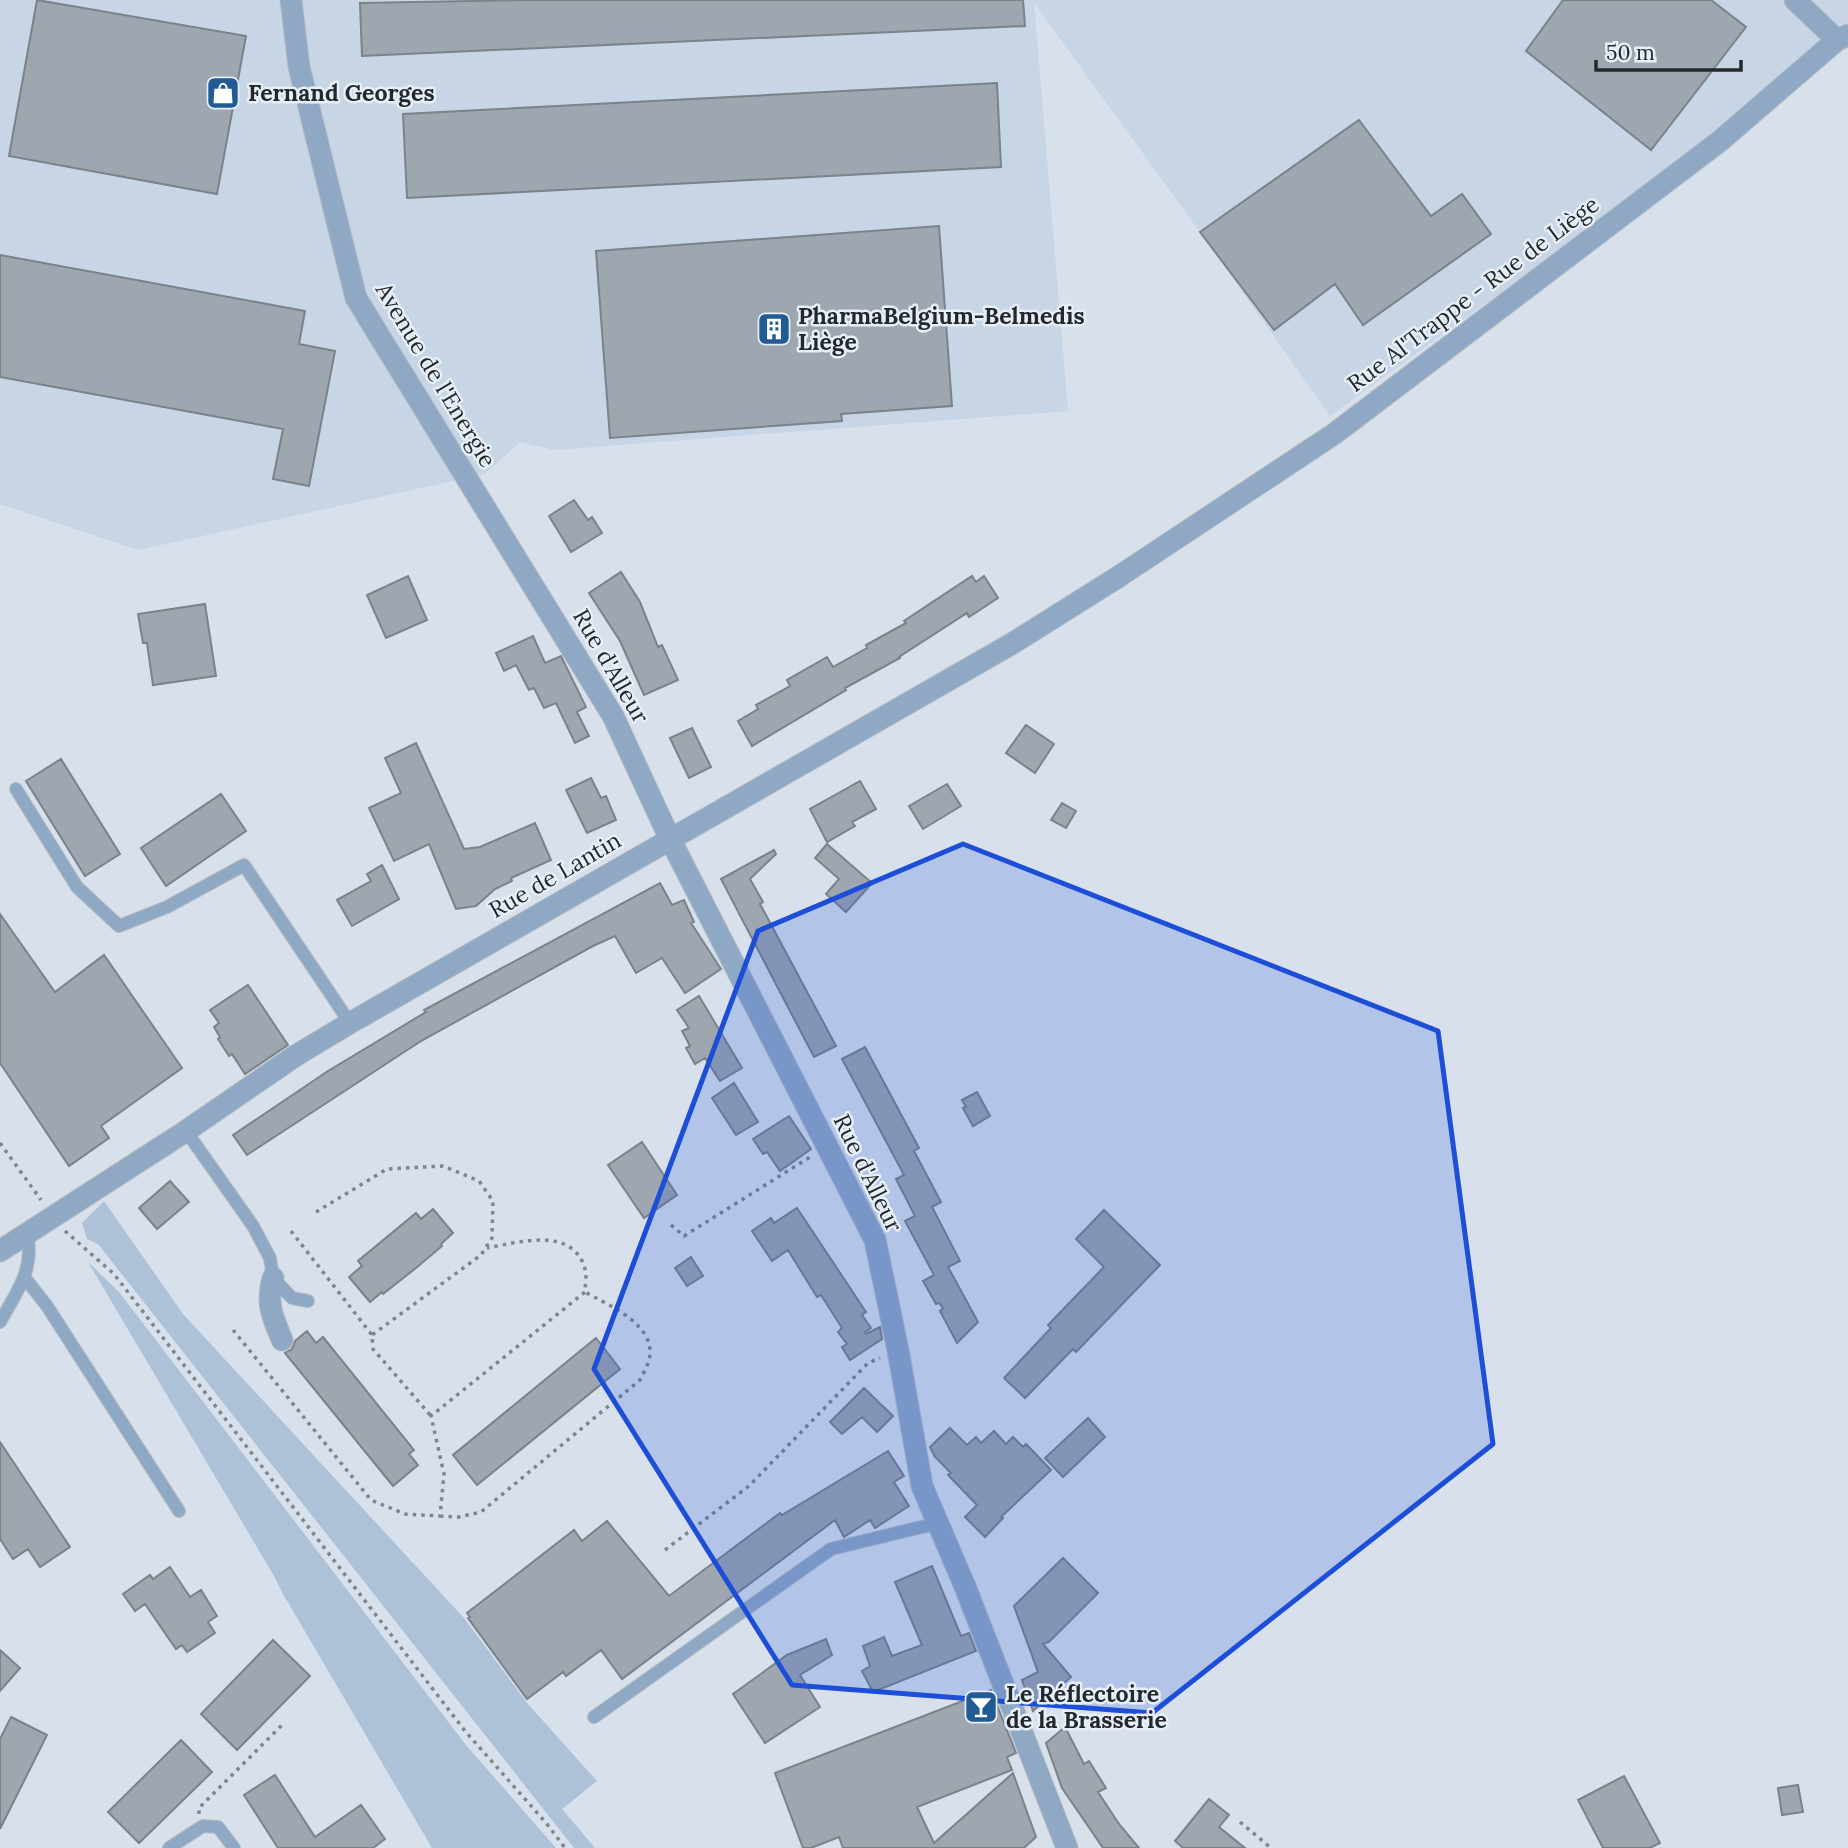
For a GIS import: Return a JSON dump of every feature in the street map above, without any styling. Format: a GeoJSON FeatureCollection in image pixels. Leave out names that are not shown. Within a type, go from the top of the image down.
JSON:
{"type":"FeatureCollection","features":[{"type":"Feature","properties":{"kind":"street","name":"Avenue de l'Energie"},"geometry":{"type":"LineString","coordinates":[[292,0],[299,67],[356,298],[520,562]]}},
{"type":"Feature","properties":{"kind":"street"},"geometry":{"type":"LineString","coordinates":[[1795,0],[1842,38]]}},
{"type":"Feature","properties":{"kind":"street","name":"Rue Al'Trappe - Rue de Liège"},"geometry":{"type":"LineString","coordinates":[[1118,577],[1334,434],[1720,141],[1842,38]]}},
{"type":"Feature","properties":{"kind":"street","name":"Rue d'Alleur"},"geometry":{"type":"LineString","coordinates":[[520,562],[612,716],[670,839],[875,1240],[922,1486],[1067,1848]]}},
{"type":"Feature","properties":{"kind":"street","name":"Rue de Lantin"},"geometry":{"type":"LineString","coordinates":[[0,1251],[349,1023],[1013,643],[1118,577]]}},
{"type":"Feature","properties":{"kind":"street"},"geometry":{"type":"LineString","coordinates":[[273,1278],[268,1295],[272,1315],[282,1340]]}},
{"type":"Feature","properties":{"kind":"lane"},"geometry":{"type":"LineString","coordinates":[[16,789],[76,887],[119,926],[167,907],[244,865],[349,1023]]}},
{"type":"Feature","properties":{"kind":"lane"},"geometry":{"type":"LineString","coordinates":[[186,1131],[253,1226],[270,1258],[273,1278],[292,1298],[308,1301]]}},
{"type":"Feature","properties":{"kind":"lane"},"geometry":{"type":"LineString","coordinates":[[0,1322],[25,1278],[31,1251],[27,1233]]}},
{"type":"Feature","properties":{"kind":"lane"},"geometry":{"type":"LineString","coordinates":[[25,1278],[47,1306],[179,1511]]}},
{"type":"Feature","properties":{"kind":"lane"},"geometry":{"type":"LineString","coordinates":[[594,1717],[831,1549],[938,1524]]}},
{"type":"Feature","properties":{"kind":"lane"},"geometry":{"type":"LineString","coordinates":[[169,1848],[204,1826],[218,1827],[234,1848]]}},
{"type":"Feature","properties":{"kind":"path"},"geometry":{"type":"LineString","coordinates":[[0,1143],[61,1228],[114,1274],[465,1731],[565,1848]]}},
{"type":"Feature","properties":{"kind":"path"},"geometry":{"type":"LineString","coordinates":[[671,1225],[684,1236],[827,1147]]}},
{"type":"Feature","properties":{"kind":"path"},"geometry":{"type":"LineString","coordinates":[[316,1212],[387,1169],[443,1166],[479,1181],[493,1201],[492,1238],[481,1255],[372,1335]]}},
{"type":"Feature","properties":{"kind":"path"},"geometry":{"type":"LineString","coordinates":[[291,1231],[372,1335],[373,1349],[431,1416],[444,1474],[440,1516]]}},
{"type":"Feature","properties":{"kind":"path"},"geometry":{"type":"LineString","coordinates":[[431,1416],[584,1292],[586,1270],[575,1251],[564,1243],[538,1240],[486,1248]]}},
{"type":"Feature","properties":{"kind":"path"},"geometry":{"type":"LineString","coordinates":[[233,1330],[372,1500],[405,1514],[459,1517],[481,1511],[640,1380],[650,1358],[648,1339],[636,1323],[584,1292]]}},
{"type":"Feature","properties":{"kind":"path"},"geometry":{"type":"LineString","coordinates":[[665,1550],[749,1486],[868,1363],[898,1350]]}},
{"type":"Feature","properties":{"kind":"path"},"geometry":{"type":"LineString","coordinates":[[197,1830],[199,1808],[282,1724]]}},
{"type":"Feature","properties":{"kind":"path"},"geometry":{"type":"LineString","coordinates":[[1240,1822],[1271,1848]]}},
{"type":"Feature","properties":{"kind":"highlighted area"},"geometry":{"type":"Polygon","coordinates":[[[963,844],[1438,1031],[1493,1444],[1152,1713],[792,1685],[594,1369],[758,931],[963,844]]]}},
{"type":"Feature","properties":{"kind":"shaded area"},"geometry":{"type":"Polygon","coordinates":[[[0,0],[1848,0],[1848,47],[1657,179],[1330,416],[1034,3],[1068,411],[554,450],[520,442],[485,474],[138,550],[0,504],[0,0]]]}},
{"type":"Feature","properties":{"kind":"shaded area"},"geometry":{"type":"Polygon","coordinates":[[[104,1201],[183,1314],[464,1618],[528,1704],[597,1781],[562,1809],[595,1848],[574,1848],[98,1244],[87,1239],[82,1223],[104,1201]]]}},
{"type":"Feature","properties":{"kind":"shaded area"},"geometry":{"type":"Polygon","coordinates":[[[88,1262],[119,1292],[466,1745],[556,1848],[432,1848],[88,1262]]]}},
{"type":"Feature","properties":{"kind":"building"},"geometry":{"type":"Polygon","coordinates":[[[37,0],[246,36],[217,194],[9,156],[37,0]]]}},
{"type":"Feature","properties":{"kind":"building"},"geometry":{"type":"Polygon","coordinates":[[[529,0],[1023,0],[1025,26],[362,56],[360,3],[529,0]]]}},
{"type":"Feature","properties":{"kind":"building"},"geometry":{"type":"Polygon","coordinates":[[[1563,0],[1711,0],[1746,27],[1651,150],[1526,51],[1563,0]]]}},
{"type":"Feature","properties":{"kind":"building"},"geometry":{"type":"Polygon","coordinates":[[[997,83],[1001,167],[407,198],[403,114],[997,83]]]}},
{"type":"Feature","properties":{"kind":"building"},"geometry":{"type":"Polygon","coordinates":[[[1359,120],[1431,216],[1462,194],[1491,234],[1363,325],[1335,284],[1274,330],[1200,232],[1359,120]]]}},
{"type":"Feature","properties":{"kind":"building","name":"PharmaBelgium-Belmedis Liège"},"geometry":{"type":"Polygon","coordinates":[[[939,226],[952,406],[841,414],[842,421],[610,438],[596,251],[939,226]]]}},
{"type":"Feature","properties":{"kind":"building"},"geometry":{"type":"Polygon","coordinates":[[[0,255],[305,311],[299,344],[335,351],[309,486],[273,479],[283,429],[0,377],[0,255]]]}},
{"type":"Feature","properties":{"kind":"building"},"geometry":{"type":"Polygon","coordinates":[[[574,500],[588,520],[592,517],[602,533],[571,552],[549,516],[574,500]]]}},
{"type":"Feature","properties":{"kind":"building"},"geometry":{"type":"Polygon","coordinates":[[[621,572],[640,602],[658,647],[662,645],[678,680],[644,695],[620,641],[589,593],[621,572]]]}},
{"type":"Feature","properties":{"kind":"building"},"geometry":{"type":"Polygon","coordinates":[[[408,576],[427,620],[386,638],[367,595],[408,576]]]}},
{"type":"Feature","properties":{"kind":"building"},"geometry":{"type":"Polygon","coordinates":[[[972,576],[976,582],[984,576],[998,598],[969,617],[967,613],[900,658],[845,688],[846,690],[752,746],[738,721],[758,709],[756,705],[790,686],[787,680],[827,657],[833,667],[867,648],[866,645],[906,623],[904,621],[972,576]]]}},
{"type":"Feature","properties":{"kind":"building"},"geometry":{"type":"Polygon","coordinates":[[[205,604],[216,676],[153,685],[147,643],[143,643],[138,614],[205,604]]]}},
{"type":"Feature","properties":{"kind":"building"},"geometry":{"type":"Polygon","coordinates":[[[533,636],[545,663],[561,656],[586,707],[577,712],[589,736],[575,743],[556,703],[544,708],[534,688],[529,690],[516,665],[504,671],[496,653],[533,636]]]}},
{"type":"Feature","properties":{"kind":"building"},"geometry":{"type":"Polygon","coordinates":[[[1026,725],[1054,744],[1035,773],[1006,753],[1026,725]]]}},
{"type":"Feature","properties":{"kind":"building"},"geometry":{"type":"Polygon","coordinates":[[[692,728],[711,767],[689,778],[670,738],[692,728]]]}},
{"type":"Feature","properties":{"kind":"building"},"geometry":{"type":"Polygon","coordinates":[[[416,743],[464,849],[480,847],[535,823],[551,860],[511,878],[512,881],[495,889],[476,906],[456,909],[429,844],[394,861],[369,808],[401,793],[385,758],[416,743]]]}},
{"type":"Feature","properties":{"kind":"building"},"geometry":{"type":"Polygon","coordinates":[[[61,759],[120,854],[85,876],[26,781],[61,759]]]}},
{"type":"Feature","properties":{"kind":"building"},"geometry":{"type":"Polygon","coordinates":[[[591,778],[601,798],[606,796],[616,820],[587,833],[566,790],[591,778]]]}},
{"type":"Feature","properties":{"kind":"building"},"geometry":{"type":"Polygon","coordinates":[[[860,781],[876,809],[852,822],[855,826],[827,842],[810,809],[860,781]]]}},
{"type":"Feature","properties":{"kind":"building"},"geometry":{"type":"Polygon","coordinates":[[[947,784],[961,806],[923,829],[909,806],[947,784]]]}},
{"type":"Feature","properties":{"kind":"building"},"geometry":{"type":"Polygon","coordinates":[[[221,794],[246,831],[166,886],[141,848],[221,794]]]}},
{"type":"Feature","properties":{"kind":"building"},"geometry":{"type":"Polygon","coordinates":[[[1062,803],[1076,811],[1066,828],[1051,820],[1062,803]]]}},
{"type":"Feature","properties":{"kind":"building"},"geometry":{"type":"Polygon","coordinates":[[[827,844],[872,883],[846,912],[826,894],[839,879],[815,858],[827,844]]]}},
{"type":"Feature","properties":{"kind":"building"},"geometry":{"type":"Polygon","coordinates":[[[774,850],[776,854],[750,879],[763,902],[760,904],[836,1046],[814,1057],[721,879],[774,850]]]}},
{"type":"Feature","properties":{"kind":"building"},"geometry":{"type":"Polygon","coordinates":[[[382,865],[399,899],[352,926],[337,900],[371,881],[367,874],[382,865]]]}},
{"type":"Feature","properties":{"kind":"building"},"geometry":{"type":"Polygon","coordinates":[[[660,883],[672,905],[684,900],[694,922],[691,923],[721,969],[685,993],[662,958],[636,973],[615,936],[421,1041],[247,1155],[233,1135],[328,1071],[426,1012],[424,1010],[660,883]]]}},
{"type":"Feature","properties":{"kind":"building"},"geometry":{"type":"Polygon","coordinates":[[[0,914],[55,992],[104,955],[182,1068],[101,1126],[109,1138],[69,1166],[0,1063],[0,914]]]}},
{"type":"Feature","properties":{"kind":"building"},"geometry":{"type":"Polygon","coordinates":[[[248,985],[288,1045],[245,1074],[218,1039],[220,1037],[214,1027],[219,1023],[210,1010],[248,985]]]}},
{"type":"Feature","properties":{"kind":"building"},"geometry":{"type":"Polygon","coordinates":[[[699,996],[742,1068],[720,1081],[705,1058],[695,1064],[686,1048],[690,1046],[682,1031],[689,1028],[677,1010],[699,996]]]}},
{"type":"Feature","properties":{"kind":"building"},"geometry":{"type":"Polygon","coordinates":[[[865,1047],[919,1148],[914,1151],[941,1202],[932,1207],[960,1261],[948,1267],[978,1322],[957,1343],[940,1311],[943,1308],[939,1303],[936,1304],[923,1281],[934,1275],[905,1221],[915,1216],[896,1179],[904,1175],[842,1059],[865,1047]]]}},
{"type":"Feature","properties":{"kind":"building"},"geometry":{"type":"Polygon","coordinates":[[[734,1083],[758,1122],[736,1135],[712,1098],[734,1083]]]}},
{"type":"Feature","properties":{"kind":"building"},"geometry":{"type":"Polygon","coordinates":[[[977,1092],[990,1116],[973,1126],[963,1108],[966,1107],[962,1100],[977,1092]]]}},
{"type":"Feature","properties":{"kind":"building"},"geometry":{"type":"Polygon","coordinates":[[[789,1116],[811,1149],[780,1171],[767,1152],[763,1154],[753,1139],[789,1116]]]}},
{"type":"Feature","properties":{"kind":"building"},"geometry":{"type":"Polygon","coordinates":[[[642,1142],[677,1195],[644,1218],[608,1165],[642,1142]]]}},
{"type":"Feature","properties":{"kind":"building"},"geometry":{"type":"Polygon","coordinates":[[[170,1181],[189,1202],[157,1229],[139,1208],[170,1181]]]}},
{"type":"Feature","properties":{"kind":"building"},"geometry":{"type":"Polygon","coordinates":[[[797,1208],[866,1312],[862,1315],[871,1328],[866,1334],[880,1327],[882,1339],[850,1360],[842,1347],[847,1344],[838,1332],[842,1328],[821,1295],[817,1297],[788,1250],[772,1261],[752,1231],[771,1218],[774,1223],[797,1208]]]}},
{"type":"Feature","properties":{"kind":"building"},"geometry":{"type":"Polygon","coordinates":[[[433,1209],[453,1233],[416,1268],[370,1302],[349,1277],[362,1266],[358,1261],[416,1213],[421,1219],[433,1209]]]}},
{"type":"Feature","properties":{"kind":"building"},"geometry":{"type":"Polygon","coordinates":[[[1104,1210],[1160,1265],[1076,1352],[1073,1349],[1025,1398],[1004,1378],[1051,1328],[1048,1325],[1104,1267],[1076,1239],[1104,1210]]]}},
{"type":"Feature","properties":{"kind":"building"},"geometry":{"type":"Polygon","coordinates":[[[691,1257],[703,1276],[687,1286],[675,1268],[691,1257]]]}},
{"type":"Feature","properties":{"kind":"building"},"geometry":{"type":"Polygon","coordinates":[[[307,1331],[316,1343],[323,1337],[414,1450],[409,1454],[418,1465],[393,1486],[285,1353],[292,1349],[295,1341],[307,1331]]]}},
{"type":"Feature","properties":{"kind":"building"},"geometry":{"type":"Polygon","coordinates":[[[596,1338],[620,1369],[477,1485],[453,1455],[596,1338]]]}},
{"type":"Feature","properties":{"kind":"building"},"geometry":{"type":"Polygon","coordinates":[[[864,1388],[893,1416],[877,1432],[862,1417],[842,1434],[830,1422],[864,1388]]]}},
{"type":"Feature","properties":{"kind":"building"},"geometry":{"type":"Polygon","coordinates":[[[1088,1418],[1105,1437],[1063,1477],[1045,1458],[1088,1418]]]}},
{"type":"Feature","properties":{"kind":"building"},"geometry":{"type":"Polygon","coordinates":[[[950,1428],[967,1445],[976,1437],[981,1443],[994,1431],[1006,1444],[1013,1437],[1023,1447],[1026,1444],[1051,1470],[1001,1517],[1003,1518],[985,1537],[965,1517],[977,1505],[948,1475],[951,1473],[935,1457],[930,1447],[950,1428]]]}},
{"type":"Feature","properties":{"kind":"building"},"geometry":{"type":"Polygon","coordinates":[[[0,1442],[70,1547],[40,1567],[28,1549],[13,1559],[0,1539],[0,1442]]]}},
{"type":"Feature","properties":{"kind":"building"},"geometry":{"type":"Polygon","coordinates":[[[888,1451],[904,1476],[894,1482],[909,1506],[875,1528],[870,1520],[844,1537],[835,1520],[622,1679],[601,1650],[566,1676],[563,1672],[527,1699],[468,1618],[470,1617],[467,1613],[574,1530],[582,1541],[607,1521],[669,1596],[780,1513],[782,1515],[888,1451]]]}},
{"type":"Feature","properties":{"kind":"building"},"geometry":{"type":"Polygon","coordinates":[[[1063,1558],[1098,1593],[1049,1642],[1043,1644],[1071,1677],[1033,1711],[1022,1680],[1038,1672],[1014,1606],[1063,1558]]]}},
{"type":"Feature","properties":{"kind":"building"},"geometry":{"type":"Polygon","coordinates":[[[932,1566],[961,1636],[969,1633],[976,1651],[873,1692],[862,1671],[870,1666],[863,1646],[884,1637],[892,1656],[922,1645],[895,1582],[932,1566]]]}},
{"type":"Feature","properties":{"kind":"building"},"geometry":{"type":"Polygon","coordinates":[[[170,1567],[190,1597],[201,1590],[217,1616],[208,1622],[215,1633],[187,1652],[182,1645],[176,1649],[145,1604],[135,1611],[123,1594],[150,1575],[153,1579],[170,1567]]]}},
{"type":"Feature","properties":{"kind":"building"},"geometry":{"type":"Polygon","coordinates":[[[826,1639],[832,1655],[800,1675],[820,1707],[765,1743],[733,1694],[787,1655],[826,1639]]]}},
{"type":"Feature","properties":{"kind":"building"},"geometry":{"type":"Polygon","coordinates":[[[273,1640],[310,1676],[237,1750],[201,1714],[273,1640]]]}},
{"type":"Feature","properties":{"kind":"building"},"geometry":{"type":"Polygon","coordinates":[[[0,1650],[20,1668],[0,1691],[0,1650]]]}},
{"type":"Feature","properties":{"kind":"building"},"geometry":{"type":"Polygon","coordinates":[[[991,1690],[1016,1753],[1007,1757],[1012,1770],[917,1807],[934,1843],[1013,1773],[1036,1837],[1024,1848],[843,1848],[839,1837],[811,1848],[803,1848],[775,1773],[991,1690]]]}},
{"type":"Feature","properties":{"kind":"building"},"geometry":{"type":"Polygon","coordinates":[[[11,1717],[47,1735],[0,1829],[0,1739],[11,1717]]]}},
{"type":"Feature","properties":{"kind":"building"},"geometry":{"type":"Polygon","coordinates":[[[1065,1727],[1084,1764],[1089,1761],[1106,1788],[1098,1792],[1139,1848],[1103,1848],[1062,1788],[1046,1743],[1065,1727]]]}},
{"type":"Feature","properties":{"kind":"building"},"geometry":{"type":"Polygon","coordinates":[[[181,1740],[212,1772],[139,1843],[108,1812],[181,1740]]]}},
{"type":"Feature","properties":{"kind":"building"},"geometry":{"type":"Polygon","coordinates":[[[275,1775],[315,1837],[361,1805],[385,1839],[373,1848],[278,1848],[244,1795],[275,1775]]]}},
{"type":"Feature","properties":{"kind":"building"},"geometry":{"type":"Polygon","coordinates":[[[1624,1776],[1660,1843],[1650,1848],[1603,1848],[1578,1800],[1624,1776]]]}},
{"type":"Feature","properties":{"kind":"building"},"geometry":{"type":"Polygon","coordinates":[[[1798,1785],[1803,1812],[1782,1815],[1778,1788],[1798,1785]]]}},
{"type":"Feature","properties":{"kind":"building"},"geometry":{"type":"Polygon","coordinates":[[[1209,1799],[1229,1815],[1219,1827],[1245,1848],[1183,1848],[1175,1841],[1209,1799]]]}},
{"type":"Feature","properties":{"kind":"place","name":"Fernand Georges"},"geometry":{"type":"Point","coordinates":[223,93]}},
{"type":"Feature","properties":{"kind":"place","name":"PharmaBelgium-Belmedis Liège"},"geometry":{"type":"Point","coordinates":[774,329]}},
{"type":"Feature","properties":{"kind":"place","name":"Le Réflectoire de la Brasserie"},"geometry":{"type":"Point","coordinates":[981,1707]}}]}
